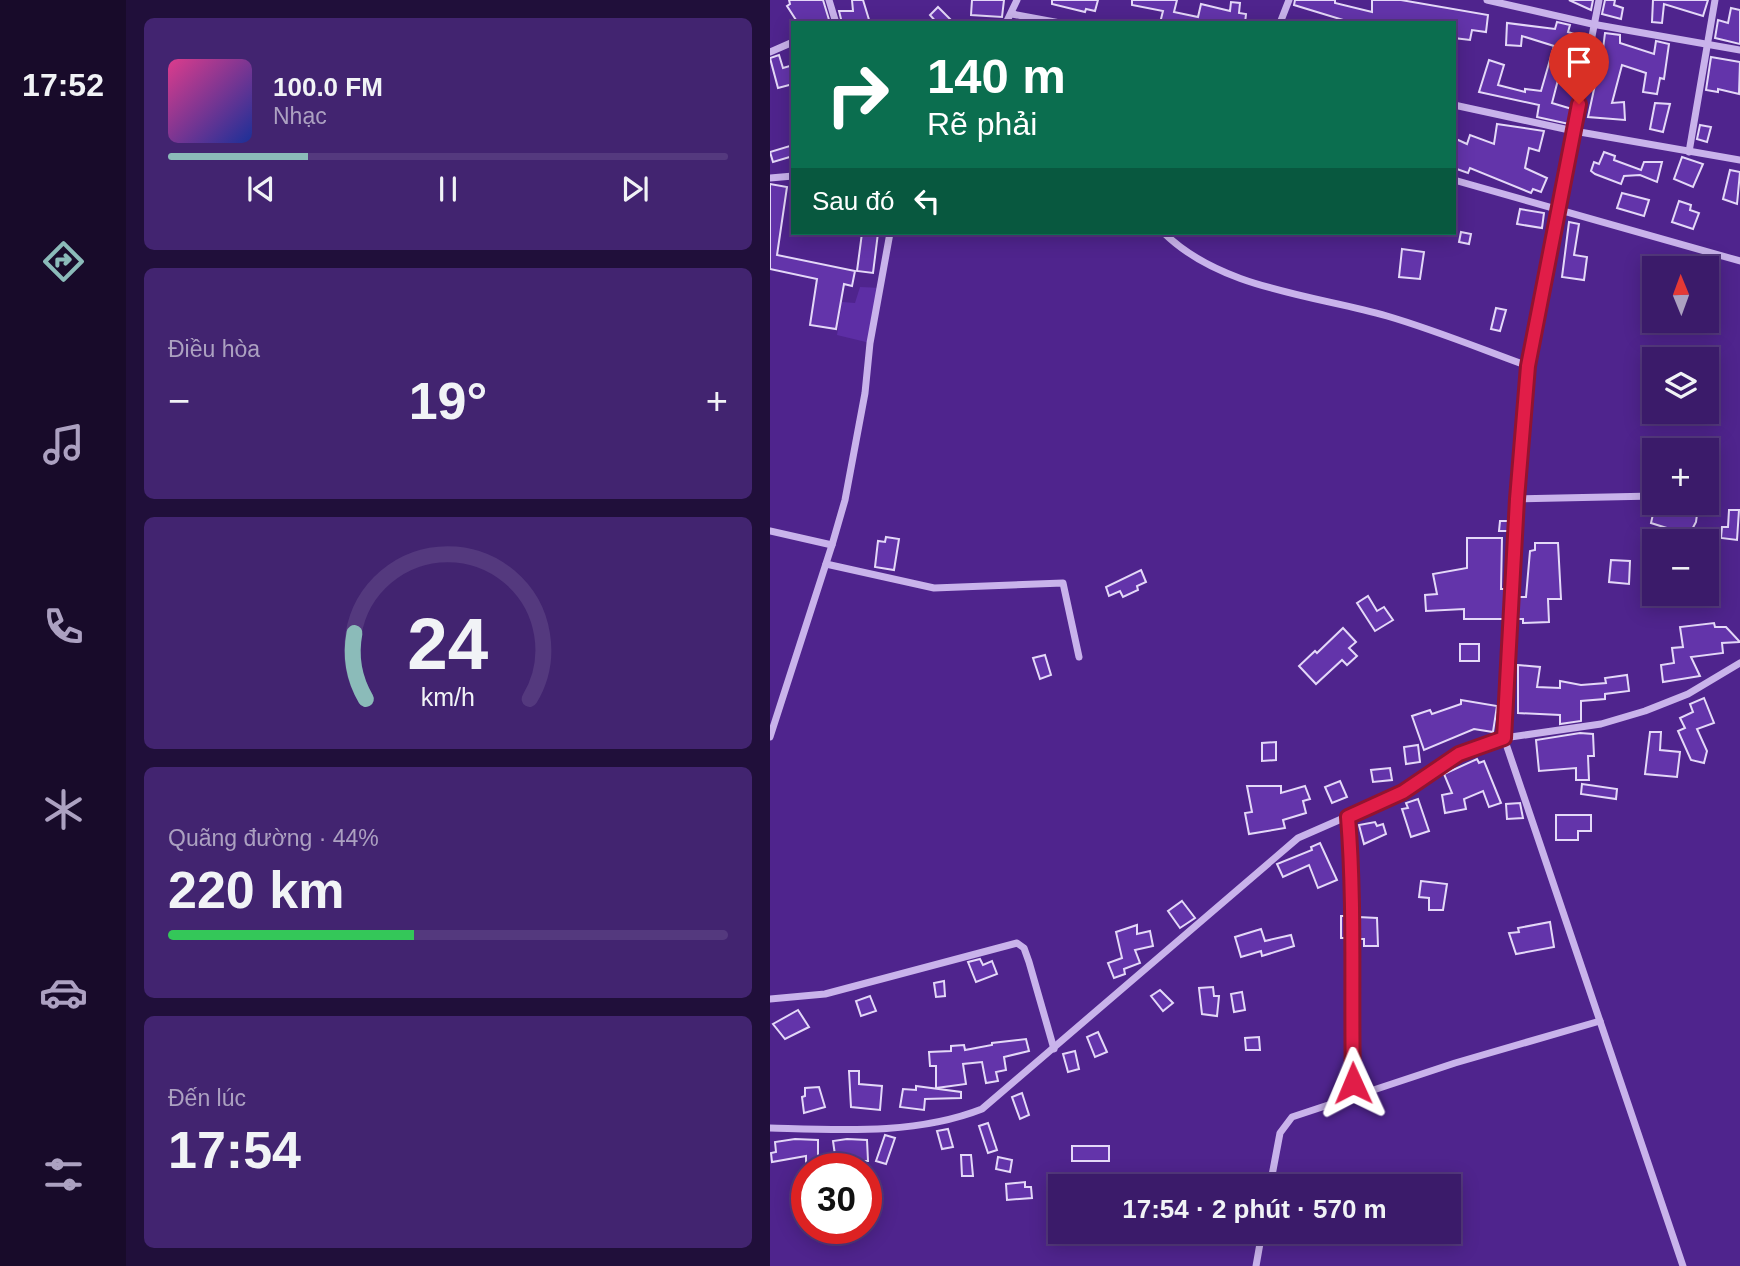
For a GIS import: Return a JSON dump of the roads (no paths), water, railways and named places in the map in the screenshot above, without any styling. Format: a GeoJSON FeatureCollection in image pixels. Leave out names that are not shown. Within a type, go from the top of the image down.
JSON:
{"type":"FeatureCollection","features":[{"type":"Feature","properties":{"kind":"street"},"geometry":{"type":"LineString","coordinates":[[829,0],[835,21]]}},
{"type":"Feature","properties":{"kind":"street"},"geometry":{"type":"LineString","coordinates":[[1007,21],[1017,0]]}},
{"type":"Feature","properties":{"kind":"street"},"geometry":{"type":"LineString","coordinates":[[1281,21],[1289,0]]}},
{"type":"Feature","properties":{"kind":"street"},"geometry":{"type":"LineString","coordinates":[[1487,0],[1592,24],[1740,50]]}},
{"type":"Feature","properties":{"kind":"street"},"geometry":{"type":"LineString","coordinates":[[1599,0],[1592,24],[1528,366],[1517,499],[1504,738],[1683,1266]]}},
{"type":"Feature","properties":{"kind":"street"},"geometry":{"type":"LineString","coordinates":[[1689,152],[1715,0]]}},
{"type":"Feature","properties":{"kind":"street"},"geometry":{"type":"LineString","coordinates":[[1012,13],[1050,21]]}},
{"type":"Feature","properties":{"kind":"street"},"geometry":{"type":"LineString","coordinates":[[770,52],[791,44]]}},
{"type":"Feature","properties":{"kind":"street"},"geometry":{"type":"LineString","coordinates":[[1456,105],[1574,131],[1740,160]]}},
{"type":"Feature","properties":{"kind":"street"},"geometry":{"type":"LineString","coordinates":[[770,178],[791,176]]}},
{"type":"Feature","properties":{"kind":"street"},"geometry":{"type":"LineString","coordinates":[[1456,181],[1558,211],[1696,246],[1740,261]]}},
{"type":"Feature","properties":{"kind":"street"},"geometry":{"type":"LineString","coordinates":[[770,737],[845,500],[890,235]]}},
{"type":"Feature","properties":{"kind":"street"},"geometry":{"type":"LineString","coordinates":[[1166,235],[1184,252],[1227,274],[1389,316],[1528,366]]}},
{"type":"Feature","properties":{"kind":"street"},"geometry":{"type":"LineString","coordinates":[[1517,499],[1642,496]]}},
{"type":"Feature","properties":{"kind":"street"},"geometry":{"type":"LineString","coordinates":[[770,531],[832,544]]}},
{"type":"Feature","properties":{"kind":"street"},"geometry":{"type":"LineString","coordinates":[[826,564],[934,588],[1063,583],[1079,657]]}},
{"type":"Feature","properties":{"kind":"street"},"geometry":{"type":"LineString","coordinates":[[770,1128],[891,1127],[952,1121],[982,1109],[1298,838],[1403,792],[1459,754],[1504,738],[1601,724],[1646,711],[1688,694],[1740,663]]}},
{"type":"Feature","properties":{"kind":"street"},"geometry":{"type":"LineString","coordinates":[[1348,817],[1352,868],[1352,1096]]}},
{"type":"Feature","properties":{"kind":"street"},"geometry":{"type":"LineString","coordinates":[[770,999],[825,994],[1017,943],[1024,948],[1029,962],[1054,1049]]}},
{"type":"Feature","properties":{"kind":"street"},"geometry":{"type":"LineString","coordinates":[[1272,1174],[1280,1133],[1292,1117],[1352,1096],[1600,1021]]}},
{"type":"Feature","properties":{"kind":"street"},"geometry":{"type":"LineString","coordinates":[[1256,1266],[1260,1244]]}}]}
